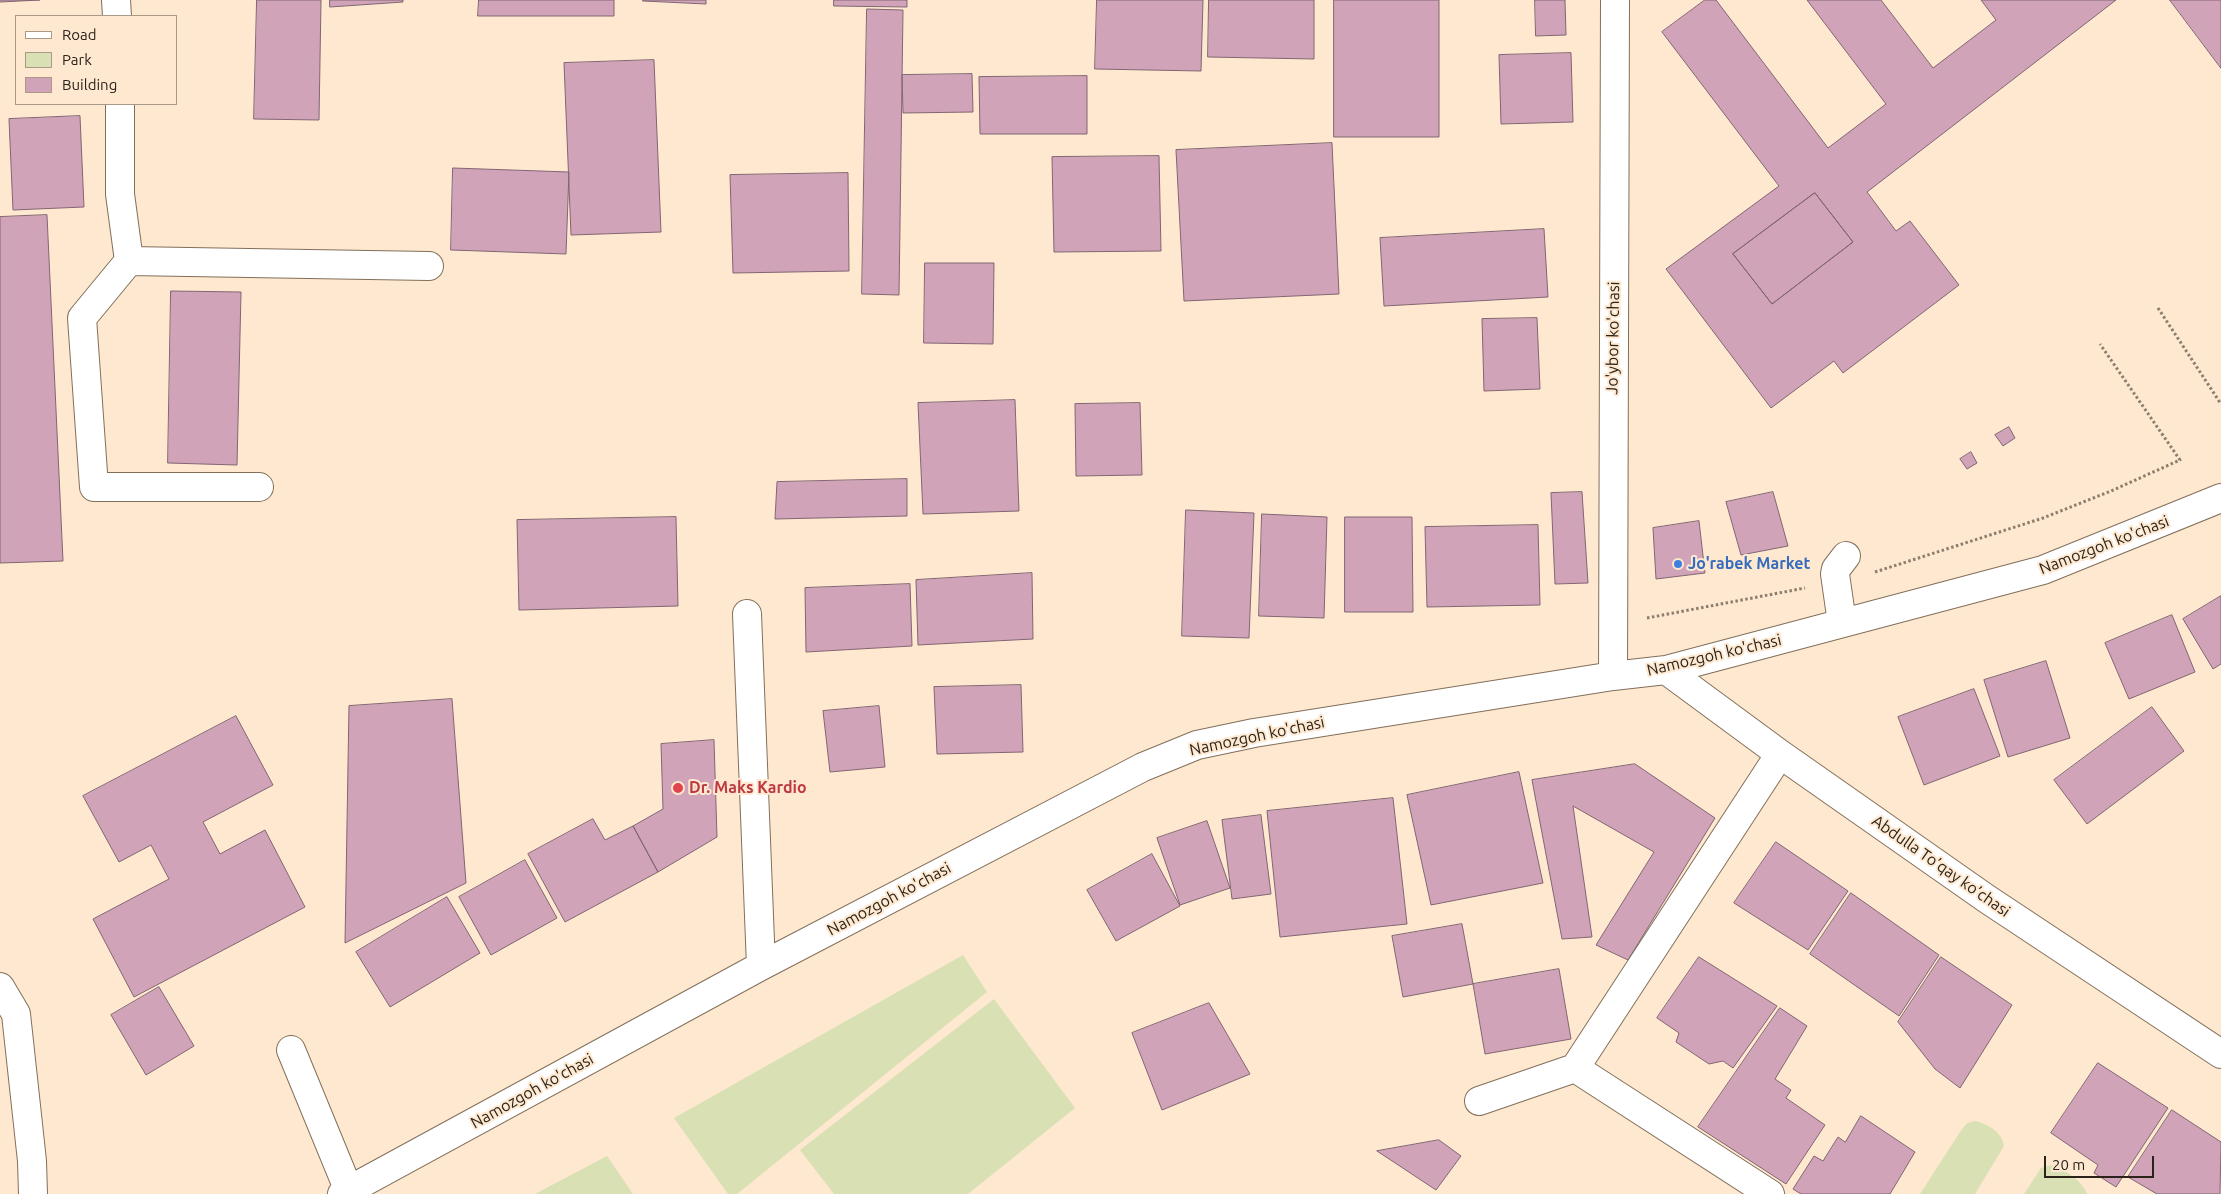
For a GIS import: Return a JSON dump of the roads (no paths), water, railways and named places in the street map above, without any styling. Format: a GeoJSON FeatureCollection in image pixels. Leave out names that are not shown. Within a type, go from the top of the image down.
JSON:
{"type":"FeatureCollection","features":[{"type":"Feature","properties":{"kind":"street"},"geometry":{"type":"LineString","coordinates":[[116,0],[117,15]]}},
{"type":"Feature","properties":{"kind":"street","name":"Jo'ybor ko'chasi"},"geometry":{"type":"LineString","coordinates":[[1613,676],[1614,0]]}},
{"type":"Feature","properties":{"kind":"street"},"geometry":{"type":"LineString","coordinates":[[120,105],[120,194],[129,261],[82,318],[94,487],[259,487]]}},
{"type":"Feature","properties":{"kind":"street"},"geometry":{"type":"LineString","coordinates":[[129,261],[429,266]]}},
{"type":"Feature","properties":{"kind":"street","name":"Namozgoh ko'chasi"},"geometry":{"type":"LineString","coordinates":[[345,1192],[761,966],[1143,767],[1197,745],[1254,733],[1613,676],[1666,670],[2043,570],[2221,498]]}},
{"type":"Feature","properties":{"kind":"street"},"geometry":{"type":"LineString","coordinates":[[1842,623],[1835,574],[1836,569],[1846,556]]}},
{"type":"Feature","properties":{"kind":"street"},"geometry":{"type":"LineString","coordinates":[[747,614],[761,966]]}},
{"type":"Feature","properties":{"kind":"street","name":"Abdulla To’qay ko’chasi"},"geometry":{"type":"LineString","coordinates":[[1666,670],[1780,754],[1987,899],[2221,1054]]}},
{"type":"Feature","properties":{"kind":"street"},"geometry":{"type":"LineString","coordinates":[[1479,1102],[1574,1068],[1780,754]]}},
{"type":"Feature","properties":{"kind":"street"},"geometry":{"type":"LineString","coordinates":[[0,987],[16,1014],[32,1162],[33,1194]]}},
{"type":"Feature","properties":{"kind":"street"},"geometry":{"type":"LineString","coordinates":[[291,1050],[345,1192]]}},
{"type":"Feature","properties":{"kind":"street"},"geometry":{"type":"LineString","coordinates":[[1574,1068],[1770,1194]]}},
{"type":"Feature","properties":{"kind":"place","name":"Jo'rabek Market"},"geometry":{"type":"Point","coordinates":[1678,564]}},
{"type":"Feature","properties":{"kind":"place","name":"Dr. Maks Kardio"},"geometry":{"type":"Point","coordinates":[678,788]}}]}
